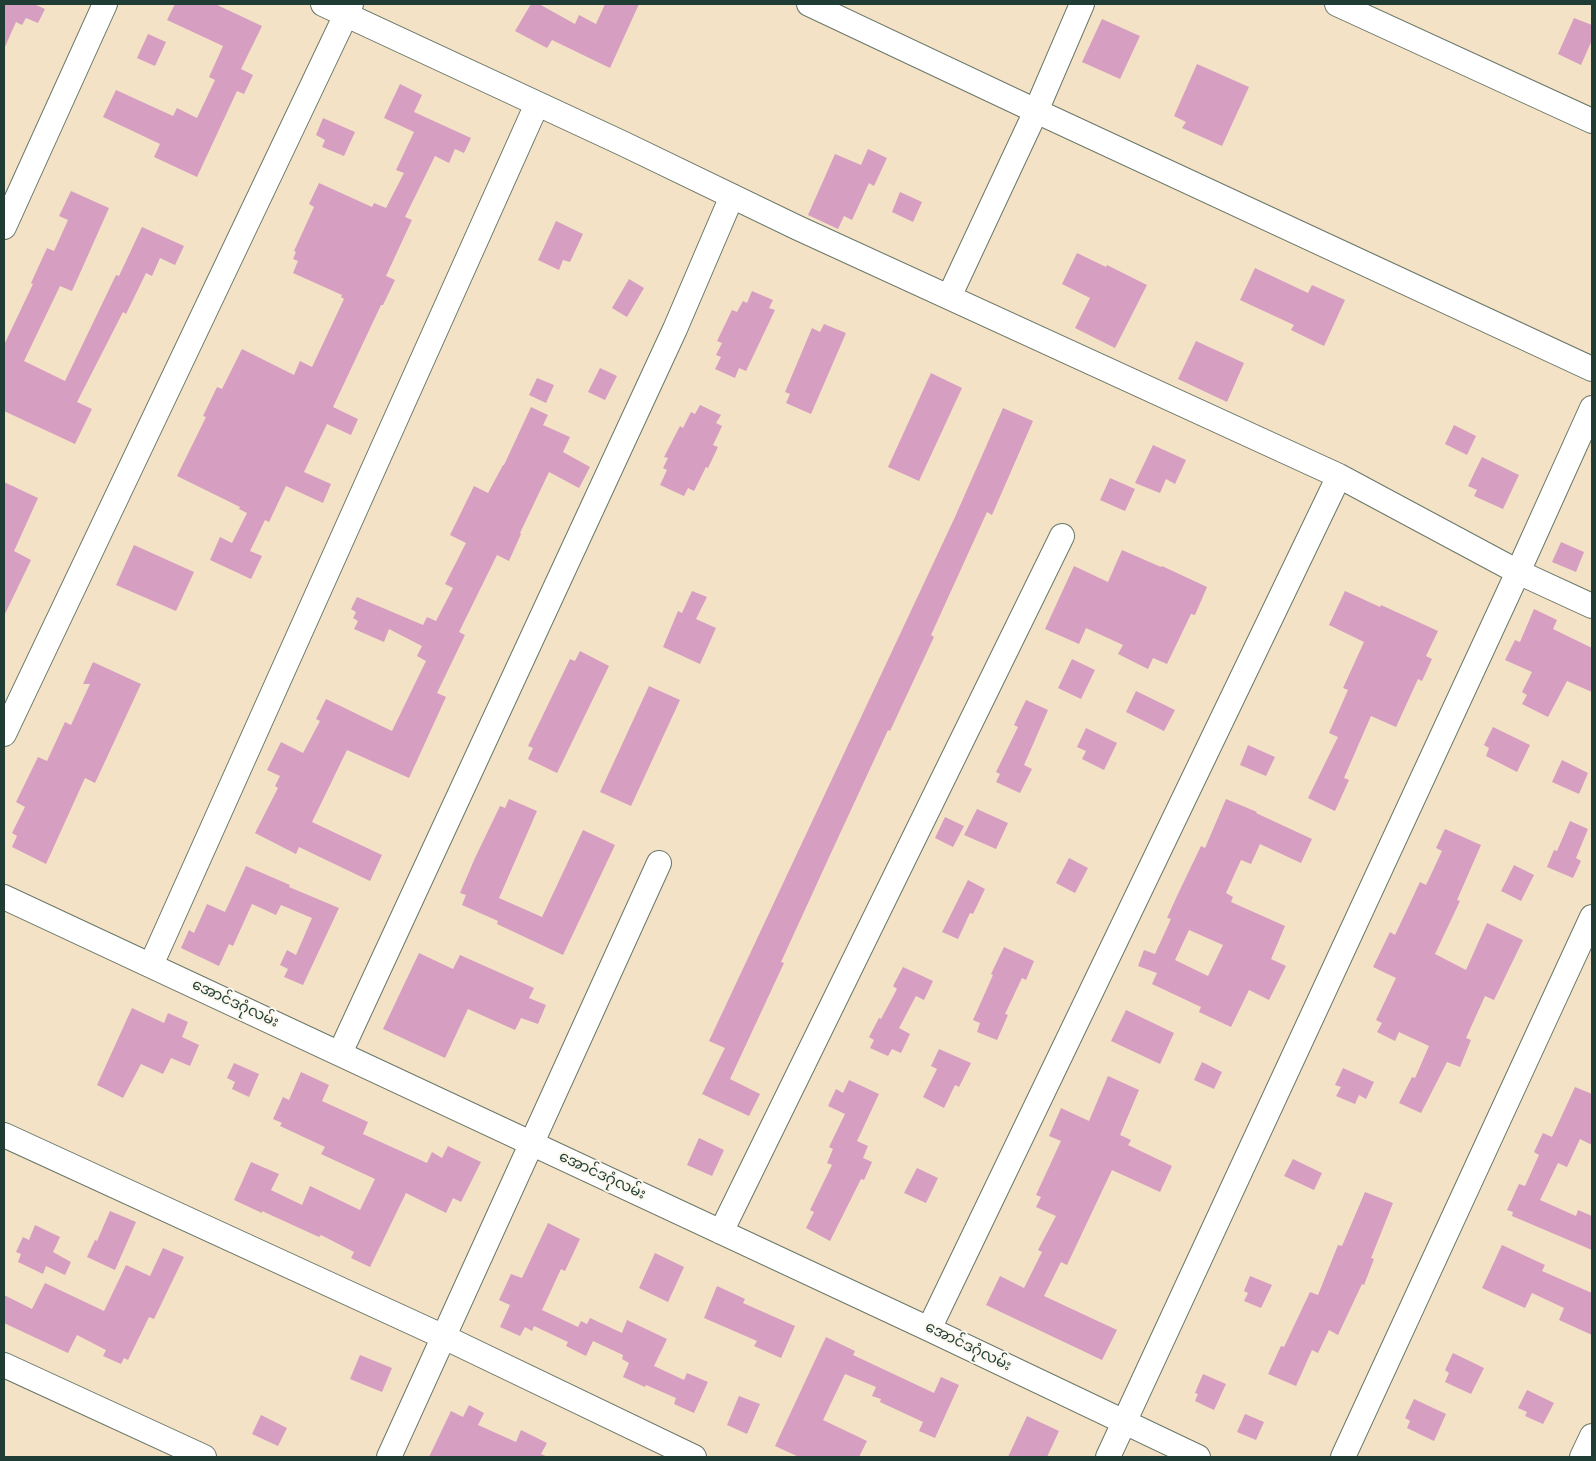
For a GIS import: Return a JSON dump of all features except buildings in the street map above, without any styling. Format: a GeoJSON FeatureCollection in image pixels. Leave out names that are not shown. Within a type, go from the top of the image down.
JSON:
{"type":"FeatureCollection","features":[{"type":"Feature","properties":{"kind":"street"},"geometry":{"type":"LineString","coordinates":[[4,227],[105,4]]}},
{"type":"Feature","properties":{"kind":"street"},"geometry":{"type":"LineString","coordinates":[[323,4],[348,9],[537,104],[732,196],[1339,476],[1518,572],[1592,606]]}},
{"type":"Feature","properties":{"kind":"street"},"geometry":{"type":"LineString","coordinates":[[809,4],[1592,369]]}},
{"type":"Feature","properties":{"kind":"street"},"geometry":{"type":"LineString","coordinates":[[949,297],[1036,111],[1082,4]]}},
{"type":"Feature","properties":{"kind":"street"},"geometry":{"type":"LineString","coordinates":[[1337,4],[1592,122]]}},
{"type":"Feature","properties":{"kind":"street"},"geometry":{"type":"LineString","coordinates":[[4,734],[348,9]]}},
{"type":"Feature","properties":{"kind":"street"},"geometry":{"type":"LineString","coordinates":[[151,966],[537,104]]}},
{"type":"Feature","properties":{"kind":"street"},"geometry":{"type":"LineString","coordinates":[[340,1053],[675,329],[732,196]]}},
{"type":"Feature","properties":{"kind":"street"},"geometry":{"type":"LineString","coordinates":[[1108,1457],[1518,572],[1592,408]]}},
{"type":"Feature","properties":{"kind":"street"},"geometry":{"type":"LineString","coordinates":[[929,1328],[1339,476]]}},
{"type":"Feature","properties":{"kind":"street"},"geometry":{"type":"LineString","coordinates":[[721,1232],[1062,536]]}},
{"type":"Feature","properties":{"kind":"street"},"geometry":{"type":"LineString","coordinates":[[389,1457],[533,1144],[659,862]]}},
{"type":"Feature","properties":{"kind":"street","name":"အောင်ဒဂုံလမ်း"},"geometry":{"type":"LineString","coordinates":[[4,897],[929,1328],[1198,1457]]}},
{"type":"Feature","properties":{"kind":"street"},"geometry":{"type":"LineString","coordinates":[[1343,1457],[1592,917]]}},
{"type":"Feature","properties":{"kind":"street"},"geometry":{"type":"LineString","coordinates":[[4,1134],[444,1337],[694,1457]]}},
{"type":"Feature","properties":{"kind":"street"},"geometry":{"type":"LineString","coordinates":[[4,1365],[204,1457]]}},
{"type":"Feature","properties":{"kind":"street"},"geometry":{"type":"LineString","coordinates":[[1582,1457],[1592,1436]]}}]}
